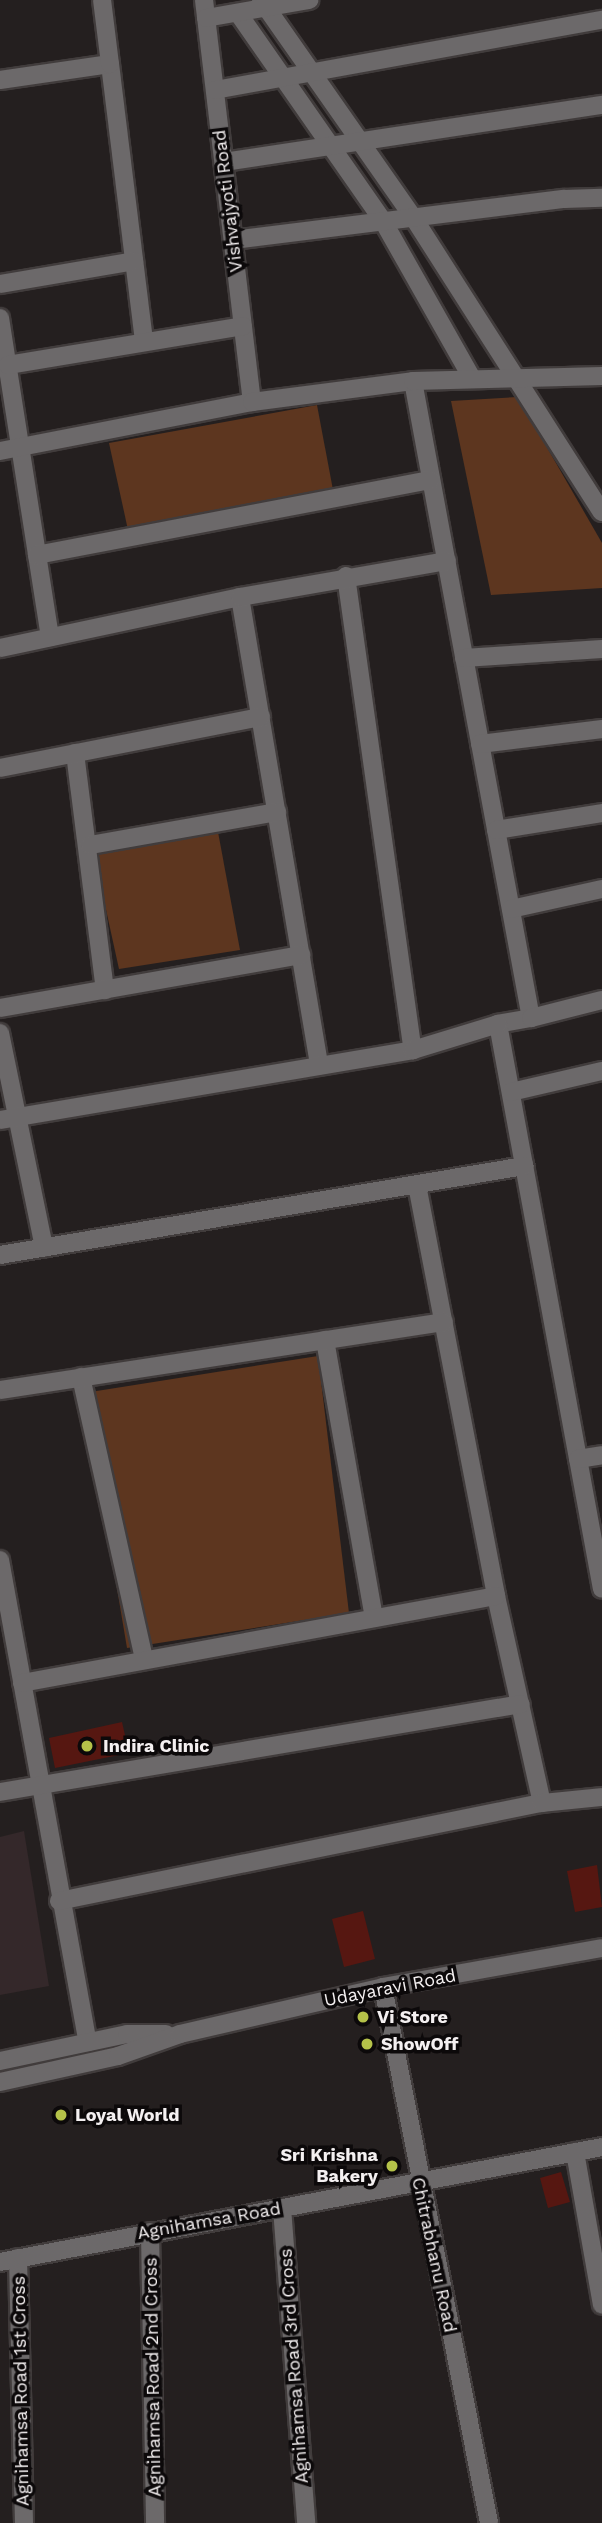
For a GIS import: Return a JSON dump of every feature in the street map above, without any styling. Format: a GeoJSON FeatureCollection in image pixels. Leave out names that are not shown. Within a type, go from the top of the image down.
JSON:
{"type":"FeatureCollection","features":[{"type":"Feature","properties":{"kind":"street"},"geometry":{"type":"LineString","coordinates":[[102,0],[144,342]]}},
{"type":"Feature","properties":{"kind":"street"},"geometry":{"type":"LineString","coordinates":[[205,9],[238,13],[264,4],[309,0]]}},
{"type":"Feature","properties":{"kind":"street"},"geometry":{"type":"LineString","coordinates":[[264,4],[414,217],[512,375],[594,487],[602,512]]}},
{"type":"Feature","properties":{"kind":"street","name":"Vishvajyoti Road"},"geometry":{"type":"LineString","coordinates":[[205,9],[252,402]]}},
{"type":"Feature","properties":{"kind":"street"},"geometry":{"type":"LineString","coordinates":[[238,13],[288,79],[383,221],[472,378]]}},
{"type":"Feature","properties":{"kind":"street"},"geometry":{"type":"LineString","coordinates":[[215,90],[315,75],[602,20]]}},
{"type":"Feature","properties":{"kind":"street"},"geometry":{"type":"LineString","coordinates":[[0,80],[110,64]]}},
{"type":"Feature","properties":{"kind":"street"},"geometry":{"type":"LineString","coordinates":[[223,162],[602,104]]}},
{"type":"Feature","properties":{"kind":"street"},"geometry":{"type":"LineString","coordinates":[[233,240],[414,217],[602,198]]}},
{"type":"Feature","properties":{"kind":"street"},"geometry":{"type":"LineString","coordinates":[[0,284],[134,261]]}},
{"type":"Feature","properties":{"kind":"street"},"geometry":{"type":"LineString","coordinates":[[0,318],[50,637]]}},
{"type":"Feature","properties":{"kind":"street"},"geometry":{"type":"LineString","coordinates":[[8,365],[243,326]]}},
{"type":"Feature","properties":{"kind":"street"},"geometry":{"type":"LineString","coordinates":[[0,451],[252,402],[413,382],[512,375],[602,376]]}},
{"type":"Feature","properties":{"kind":"street"},"geometry":{"type":"LineString","coordinates":[[413,382],[531,1018]]}},
{"type":"Feature","properties":{"kind":"street"},"geometry":{"type":"LineString","coordinates":[[37,555],[431,480]]}},
{"type":"Feature","properties":{"kind":"street"},"geometry":{"type":"LineString","coordinates":[[0,648],[346,576],[447,561]]}},
{"type":"Feature","properties":{"kind":"street"},"geometry":{"type":"LineString","coordinates":[[346,576],[413,1050]]}},
{"type":"Feature","properties":{"kind":"street"},"geometry":{"type":"LineString","coordinates":[[240,597],[319,1065]]}},
{"type":"Feature","properties":{"kind":"street"},"geometry":{"type":"LineString","coordinates":[[464,657],[602,649]]}},
{"type":"Feature","properties":{"kind":"street"},"geometry":{"type":"LineString","coordinates":[[0,768],[261,717]]}},
{"type":"Feature","properties":{"kind":"street"},"geometry":{"type":"LineString","coordinates":[[480,744],[602,729]]}},
{"type":"Feature","properties":{"kind":"street"},"geometry":{"type":"LineString","coordinates":[[75,753],[90,845],[105,990]]}},
{"type":"Feature","properties":{"kind":"street"},"geometry":{"type":"LineString","coordinates":[[90,845],[277,812]]}},
{"type":"Feature","properties":{"kind":"street"},"geometry":{"type":"LineString","coordinates":[[496,830],[602,813]]}},
{"type":"Feature","properties":{"kind":"street"},"geometry":{"type":"LineString","coordinates":[[510,909],[602,889]]}},
{"type":"Feature","properties":{"kind":"street"},"geometry":{"type":"LineString","coordinates":[[0,1008],[301,955]]}},
{"type":"Feature","properties":{"kind":"street"},"geometry":{"type":"LineString","coordinates":[[8,1119],[413,1050],[498,1024],[602,1000]]}},
{"type":"Feature","properties":{"kind":"street"},"geometry":{"type":"LineString","coordinates":[[498,1024],[602,1589]]}},
{"type":"Feature","properties":{"kind":"street"},"geometry":{"type":"LineString","coordinates":[[0,1033],[8,1119],[44,1248]]}},
{"type":"Feature","properties":{"kind":"street"},"geometry":{"type":"LineString","coordinates":[[510,1092],[602,1071]]}},
{"type":"Feature","properties":{"kind":"street"},"geometry":{"type":"LineString","coordinates":[[0,1255],[524,1166]]}},
{"type":"Feature","properties":{"kind":"street"},"geometry":{"type":"LineString","coordinates":[[417,1185],[496,1596],[542,1803]]}},
{"type":"Feature","properties":{"kind":"street"},"geometry":{"type":"LineString","coordinates":[[0,1390],[443,1321]]}},
{"type":"Feature","properties":{"kind":"street"},"geometry":{"type":"LineString","coordinates":[[325,1340],[374,1618]]}},
{"type":"Feature","properties":{"kind":"street"},"geometry":{"type":"LineString","coordinates":[[81,1377],[144,1660]]}},
{"type":"Feature","properties":{"kind":"street"},"geometry":{"type":"LineString","coordinates":[[578,1459],[602,1455]]}},
{"type":"Feature","properties":{"kind":"street"},"geometry":{"type":"LineString","coordinates":[[0,1560],[59,1901],[88,2042]]}},
{"type":"Feature","properties":{"kind":"street"},"geometry":{"type":"LineString","coordinates":[[22,1683],[496,1596]]}},
{"type":"Feature","properties":{"kind":"street"},"geometry":{"type":"LineString","coordinates":[[0,1792],[520,1704]]}},
{"type":"Feature","properties":{"kind":"street"},"geometry":{"type":"LineString","coordinates":[[59,1901],[542,1803],[602,1797]]}},
{"type":"Feature","properties":{"kind":"street","name":"Udayaravi Road"},"geometry":{"type":"LineString","coordinates":[[0,2082],[118,2056],[180,2034],[383,1987],[602,1948]]}},
{"type":"Feature","properties":{"kind":"street","name":"Chitrabhanu Road"},"geometry":{"type":"LineString","coordinates":[[383,1987],[419,2182],[489,2523]]}},
{"type":"Feature","properties":{"kind":"street","name":"Udayaravi Road"},"geometry":{"type":"LineString","coordinates":[[0,2061],[127,2034],[180,2034]]}},
{"type":"Feature","properties":{"kind":"street","name":"Agnihamsa Road"},"geometry":{"type":"LineString","coordinates":[[0,2262],[602,2147]]}},
{"type":"Feature","properties":{"kind":"street"},"geometry":{"type":"LineString","coordinates":[[575,2152],[597,2242],[602,2305]]}},
{"type":"Feature","properties":{"kind":"street","name":"Agnihamsa Road 3rd Cross"},"geometry":{"type":"LineString","coordinates":[[282,2208],[306,2523]]}},
{"type":"Feature","properties":{"kind":"street","name":"Agnihamsa Road 2nd Cross"},"geometry":{"type":"LineString","coordinates":[[150,2232],[155,2523]]}},
{"type":"Feature","properties":{"kind":"street","name":"Agnihamsa Road 1st Cross"},"geometry":{"type":"LineString","coordinates":[[18,2258],[24,2523]]}},
{"type":"Feature","properties":{"kind":"shaded area"},"geometry":{"type":"Polygon","coordinates":[[[518,397],[602,543],[602,588],[491,595],[451,401],[518,397]]]}},
{"type":"Feature","properties":{"kind":"shaded area"},"geometry":{"type":"Polygon","coordinates":[[[317,405],[333,490],[128,530],[109,443],[317,405]]]}},
{"type":"Feature","properties":{"kind":"shaded area"},"geometry":{"type":"Polygon","coordinates":[[[218,832],[240,950],[119,969],[94,855],[218,832]]]}},
{"type":"Feature","properties":{"kind":"shaded area"},"geometry":{"type":"Polygon","coordinates":[[[318,1356],[349,1613],[127,1648],[84,1393],[318,1356]]]}},
{"type":"Feature","properties":{"kind":"shaded area"},"geometry":{"type":"Polygon","coordinates":[[[24,1831],[49,1986],[0,1995],[0,1837],[24,1831]]]}},
{"type":"Feature","properties":{"kind":"building"},"geometry":{"type":"Polygon","coordinates":[[[122,1722],[129,1753],[55,1768],[49,1738],[122,1722]]]}},
{"type":"Feature","properties":{"kind":"building"},"geometry":{"type":"Polygon","coordinates":[[[597,1865],[602,1907],[575,1912],[567,1871],[597,1865]]]}},
{"type":"Feature","properties":{"kind":"building"},"geometry":{"type":"Polygon","coordinates":[[[363,1911],[375,1959],[344,1967],[332,1919],[363,1911]]]}},
{"type":"Feature","properties":{"kind":"building"},"geometry":{"type":"Polygon","coordinates":[[[561,2172],[570,2202],[548,2208],[540,2178],[561,2172]]]}},
{"type":"Feature","properties":{"kind":"place","name":"Indira Clinic"},"geometry":{"type":"Point","coordinates":[87,1746]}},
{"type":"Feature","properties":{"kind":"place","name":"Vi Store"},"geometry":{"type":"Point","coordinates":[363,2017]}},
{"type":"Feature","properties":{"kind":"place","name":"ShowOff"},"geometry":{"type":"Point","coordinates":[367,2044]}},
{"type":"Feature","properties":{"kind":"place","name":"Loyal World"},"geometry":{"type":"Point","coordinates":[61,2115]}},
{"type":"Feature","properties":{"kind":"place","name":"Sri Krishna Bakery"},"geometry":{"type":"Point","coordinates":[392,2166]}}]}
